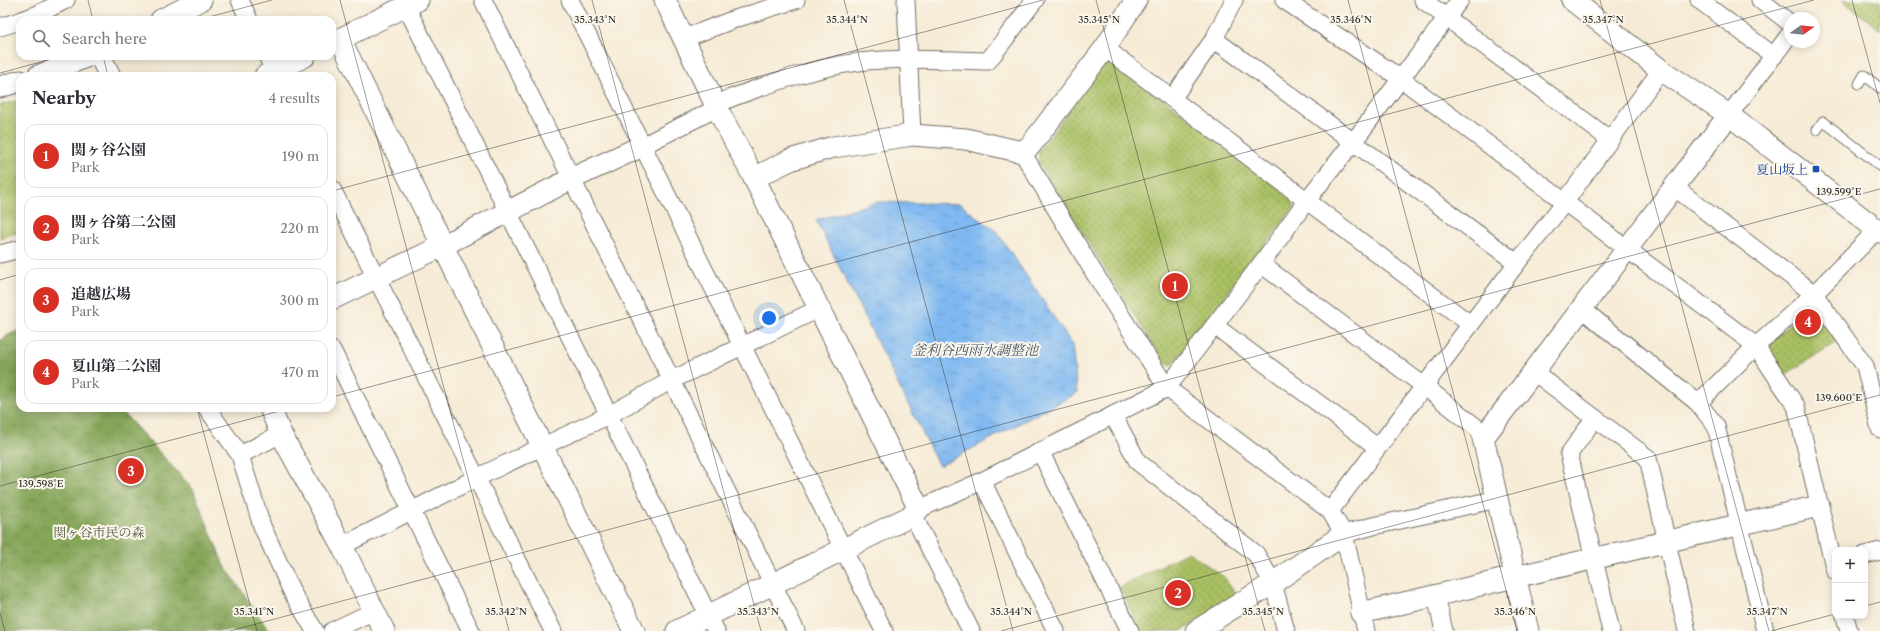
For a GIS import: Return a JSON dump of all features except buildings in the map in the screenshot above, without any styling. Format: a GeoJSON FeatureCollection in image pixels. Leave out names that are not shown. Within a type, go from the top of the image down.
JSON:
{"type":"FeatureCollection","features":[{"type":"Feature","properties":{"kind":"street"},"geometry":{"type":"LineString","coordinates":[[169,16],[201,0]]}},
{"type":"Feature","properties":{"kind":"street"},"geometry":{"type":"LineString","coordinates":[[240,0],[247,16]]}},
{"type":"Feature","properties":{"kind":"street"},"geometry":{"type":"LineString","coordinates":[[483,0],[670,381],[796,631]]}},
{"type":"Feature","properties":{"kind":"street"},"geometry":{"type":"LineString","coordinates":[[570,0],[884,631]]}},
{"type":"Feature","properties":{"kind":"street"},"geometry":{"type":"LineString","coordinates":[[665,0],[685,38],[717,108],[754,178],[818,309],[916,512],[971,631]]}},
{"type":"Feature","properties":{"kind":"street"},"geometry":{"type":"LineString","coordinates":[[685,38],[735,19],[796,0]]}},
{"type":"Feature","properties":{"kind":"street"},"geometry":{"type":"LineString","coordinates":[[906,0],[912,135]]}},
{"type":"Feature","properties":{"kind":"street"},"geometry":{"type":"LineString","coordinates":[[336,297],[442,246],[571,179],[642,146],[717,108],[726,100],[806,73],[857,62],[909,59],[988,61],[1035,0]]}},
{"type":"Feature","properties":{"kind":"street"},"geometry":{"type":"LineString","coordinates":[[1022,152],[1030,146],[1105,48],[1136,0]]}},
{"type":"Feature","properties":{"kind":"street"},"geometry":{"type":"LineString","coordinates":[[1172,99],[1214,39],[1234,0]]}},
{"type":"Feature","properties":{"kind":"street"},"geometry":{"type":"LineString","coordinates":[[1284,0],[1400,78],[1626,250],[1756,346],[1796,406],[1832,558]]}},
{"type":"Feature","properties":{"kind":"street"},"geometry":{"type":"LineString","coordinates":[[1423,0],[1609,140]]}},
{"type":"Feature","properties":{"kind":"street"},"geometry":{"type":"LineString","coordinates":[[677,631],[713,623],[772,584],[1167,388],[1215,326],[1307,200],[1354,141],[1460,0]]}},
{"type":"Feature","properties":{"kind":"street"},"geometry":{"type":"LineString","coordinates":[[1572,0],[1661,70],[1729,115],[1879,230],[1814,294],[1756,346],[1698,403]]}},
{"type":"Feature","properties":{"kind":"street"},"geometry":{"type":"LineString","coordinates":[[1699,0],[1774,56]]}},
{"type":"Feature","properties":{"kind":"street"},"geometry":{"type":"LineString","coordinates":[[1760,0],[1784,18]]}},
{"type":"Feature","properties":{"kind":"street"},"geometry":{"type":"LineString","coordinates":[[36,16],[55,2]]}},
{"type":"Feature","properties":{"kind":"street"},"geometry":{"type":"LineString","coordinates":[[634,631],[442,246],[336,41],[412,3],[509,212],[713,623]]}},
{"type":"Feature","properties":{"kind":"street"},"geometry":{"type":"LineString","coordinates":[[0,27],[16,22]]}},
{"type":"Feature","properties":{"kind":"street"},"geometry":{"type":"LineString","coordinates":[[1214,39],[1354,141],[1517,263]]}},
{"type":"Feature","properties":{"kind":"street"},"geometry":{"type":"LineString","coordinates":[[1528,631],[1484,438],[1784,42]]}},
{"type":"Feature","properties":{"kind":"street"},"geometry":{"type":"LineString","coordinates":[[1105,48],[1470,324]]}},
{"type":"Feature","properties":{"kind":"street"},"geometry":{"type":"LineString","coordinates":[[48,72],[78,60]]}},
{"type":"Feature","properties":{"kind":"street"},"geometry":{"type":"LineString","coordinates":[[102,60],[108,72]]}},
{"type":"Feature","properties":{"kind":"street"},"geometry":{"type":"LineString","coordinates":[[271,70],[295,60]]}},
{"type":"Feature","properties":{"kind":"street"},"geometry":{"type":"LineString","coordinates":[[1330,511],[1470,324],[1564,203],[1661,70]]}},
{"type":"Feature","properties":{"kind":"street"},"geometry":{"type":"LineString","coordinates":[[0,87],[16,82]]}},
{"type":"Feature","properties":{"kind":"street"},"geometry":{"type":"LineString","coordinates":[[754,178],[790,160],[833,147],[912,135],[966,139],[1022,152],[1093,271],[1167,388],[1330,511],[1344,534],[1364,622],[1436,596],[1819,506]]}},
{"type":"Feature","properties":{"kind":"street"},"geometry":{"type":"LineString","coordinates":[[1674,187],[1814,294],[1865,366],[1880,429]]}},
{"type":"Feature","properties":{"kind":"street"},"geometry":{"type":"LineString","coordinates":[[336,197],[375,278],[553,631]]}},
{"type":"Feature","properties":{"kind":"street"},"geometry":{"type":"LineString","coordinates":[[0,254],[16,250]]}},
{"type":"Feature","properties":{"kind":"street"},"geometry":{"type":"LineString","coordinates":[[1261,264],[1424,386],[1486,435]]}},
{"type":"Feature","properties":{"kind":"street"},"geometry":{"type":"LineString","coordinates":[[342,546],[476,478],[609,415],[670,381],[743,347],[818,309]]}},
{"type":"Feature","properties":{"kind":"street"},"geometry":{"type":"LineString","coordinates":[[1582,309],[1698,403],[1716,426],[1766,631]]}},
{"type":"Feature","properties":{"kind":"street"},"geometry":{"type":"LineString","coordinates":[[1215,326],[1377,447]]}},
{"type":"Feature","properties":{"kind":"street"},"geometry":{"type":"LineString","coordinates":[[336,358],[471,631]]}},
{"type":"Feature","properties":{"kind":"street"},"geometry":{"type":"LineString","coordinates":[[1534,372],[1594,419],[1648,458],[1666,542],[1688,631]]}},
{"type":"Feature","properties":{"kind":"street"},"geometry":{"type":"LineString","coordinates":[[210,412],[240,455],[262,526],[293,594],[315,631]]}},
{"type":"Feature","properties":{"kind":"street"},"geometry":{"type":"LineString","coordinates":[[272,412],[282,434],[342,546],[384,631]]}},
{"type":"Feature","properties":{"kind":"street"},"geometry":{"type":"LineString","coordinates":[[1113,415],[1138,462],[1256,554],[1273,583],[1286,631]]}},
{"type":"Feature","properties":{"kind":"street"},"geometry":{"type":"LineString","coordinates":[[1594,419],[1569,454],[1611,631]]}},
{"type":"Feature","properties":{"kind":"street"},"geometry":{"type":"LineString","coordinates":[[240,455],[282,434]]}},
{"type":"Feature","properties":{"kind":"street"},"geometry":{"type":"LineString","coordinates":[[1040,451],[1130,631]]}},
{"type":"Feature","properties":{"kind":"street"},"geometry":{"type":"LineString","coordinates":[[982,481],[1056,631]]}},
{"type":"Feature","properties":{"kind":"street"},"geometry":{"type":"LineString","coordinates":[[1203,629],[1344,534],[1373,526],[1498,499]]}},
{"type":"Feature","properties":{"kind":"street"},"geometry":{"type":"LineString","coordinates":[[1868,554],[1880,551]]}},
{"type":"Feature","properties":{"kind":"street"},"geometry":{"type":"LineString","coordinates":[[1436,596],[1444,631]]}},
{"type":"Feature","properties":{"kind":"street"},"geometry":{"type":"LineString","coordinates":[[332,631],[374,611]]}},
{"type":"Feature","properties":{"kind":"street"},"geometry":{"type":"LineString","coordinates":[[1846,619],[1849,631]]}},
{"type":"Feature","properties":{"kind":"lane"},"geometry":{"type":"LineString","coordinates":[[1859,84],[1864,75],[1880,88]]}},
{"type":"Feature","properties":{"kind":"lane"},"geometry":{"type":"LineString","coordinates":[[1817,130],[1823,121],[1880,166]]}},
{"type":"Feature","properties":{"kind":"green space"},"geometry":{"type":"Polygon","coordinates":[[[1842,0],[1880,0],[1880,30],[1842,0]]]}},
{"type":"Feature","properties":{"kind":"green space"},"geometry":{"type":"Polygon","coordinates":[[[1113,62],[1293,195],[1294,208],[1172,365],[1165,364],[1039,164],[1039,151],[1102,66],[1113,62]]]}},
{"type":"Feature","properties":{"kind":"green space"},"geometry":{"type":"Polygon","coordinates":[[[16,101],[16,233],[0,238],[0,105],[16,101]]]}},
{"type":"Feature","properties":{"kind":"green space"},"geometry":{"type":"Polygon","coordinates":[[[1812,304],[1838,341],[1783,376],[1768,352],[1769,342],[1812,304]]]}},
{"type":"Feature","properties":{"kind":"green space","name":"関ヶ谷市民の森"},"geometry":{"type":"Polygon","coordinates":[[[16,332],[16,412],[123,412],[193,489],[223,563],[269,631],[0,631],[0,339],[1,341],[8,335],[16,332]]]}},
{"type":"Feature","properties":{"kind":"green space"},"geometry":{"type":"Polygon","coordinates":[[[136,458],[142,478],[127,486],[120,465],[136,458]]]}},
{"type":"Feature","properties":{"kind":"green space"},"geometry":{"type":"Polygon","coordinates":[[[1188,552],[1224,577],[1238,598],[1181,631],[1140,631],[1120,587],[1188,552]]]}},
{"type":"Feature","properties":{"kind":"water","name":"釜利谷西雨水調整池"},"geometry":{"type":"Polygon","coordinates":[[[877,202],[960,204],[997,232],[1072,344],[1077,393],[939,466],[816,220],[877,202]]]}},
{"type":"Feature","properties":{"kind":"place","name":"夏山坂上"},"geometry":{"type":"Point","coordinates":[1816,169]}},
{"type":"Feature","properties":{"kind":"place","name":"関ヶ谷公園"},"geometry":{"type":"Point","coordinates":[1175,286]}},
{"type":"Feature","properties":{"kind":"place","name":"夏山第二公園"},"geometry":{"type":"Point","coordinates":[1808,322]}},
{"type":"Feature","properties":{"kind":"place","name":"追越広場"},"geometry":{"type":"Point","coordinates":[131,471]}},
{"type":"Feature","properties":{"kind":"place","name":"関ヶ谷第二公園"},"geometry":{"type":"Point","coordinates":[1178,593]}}]}
